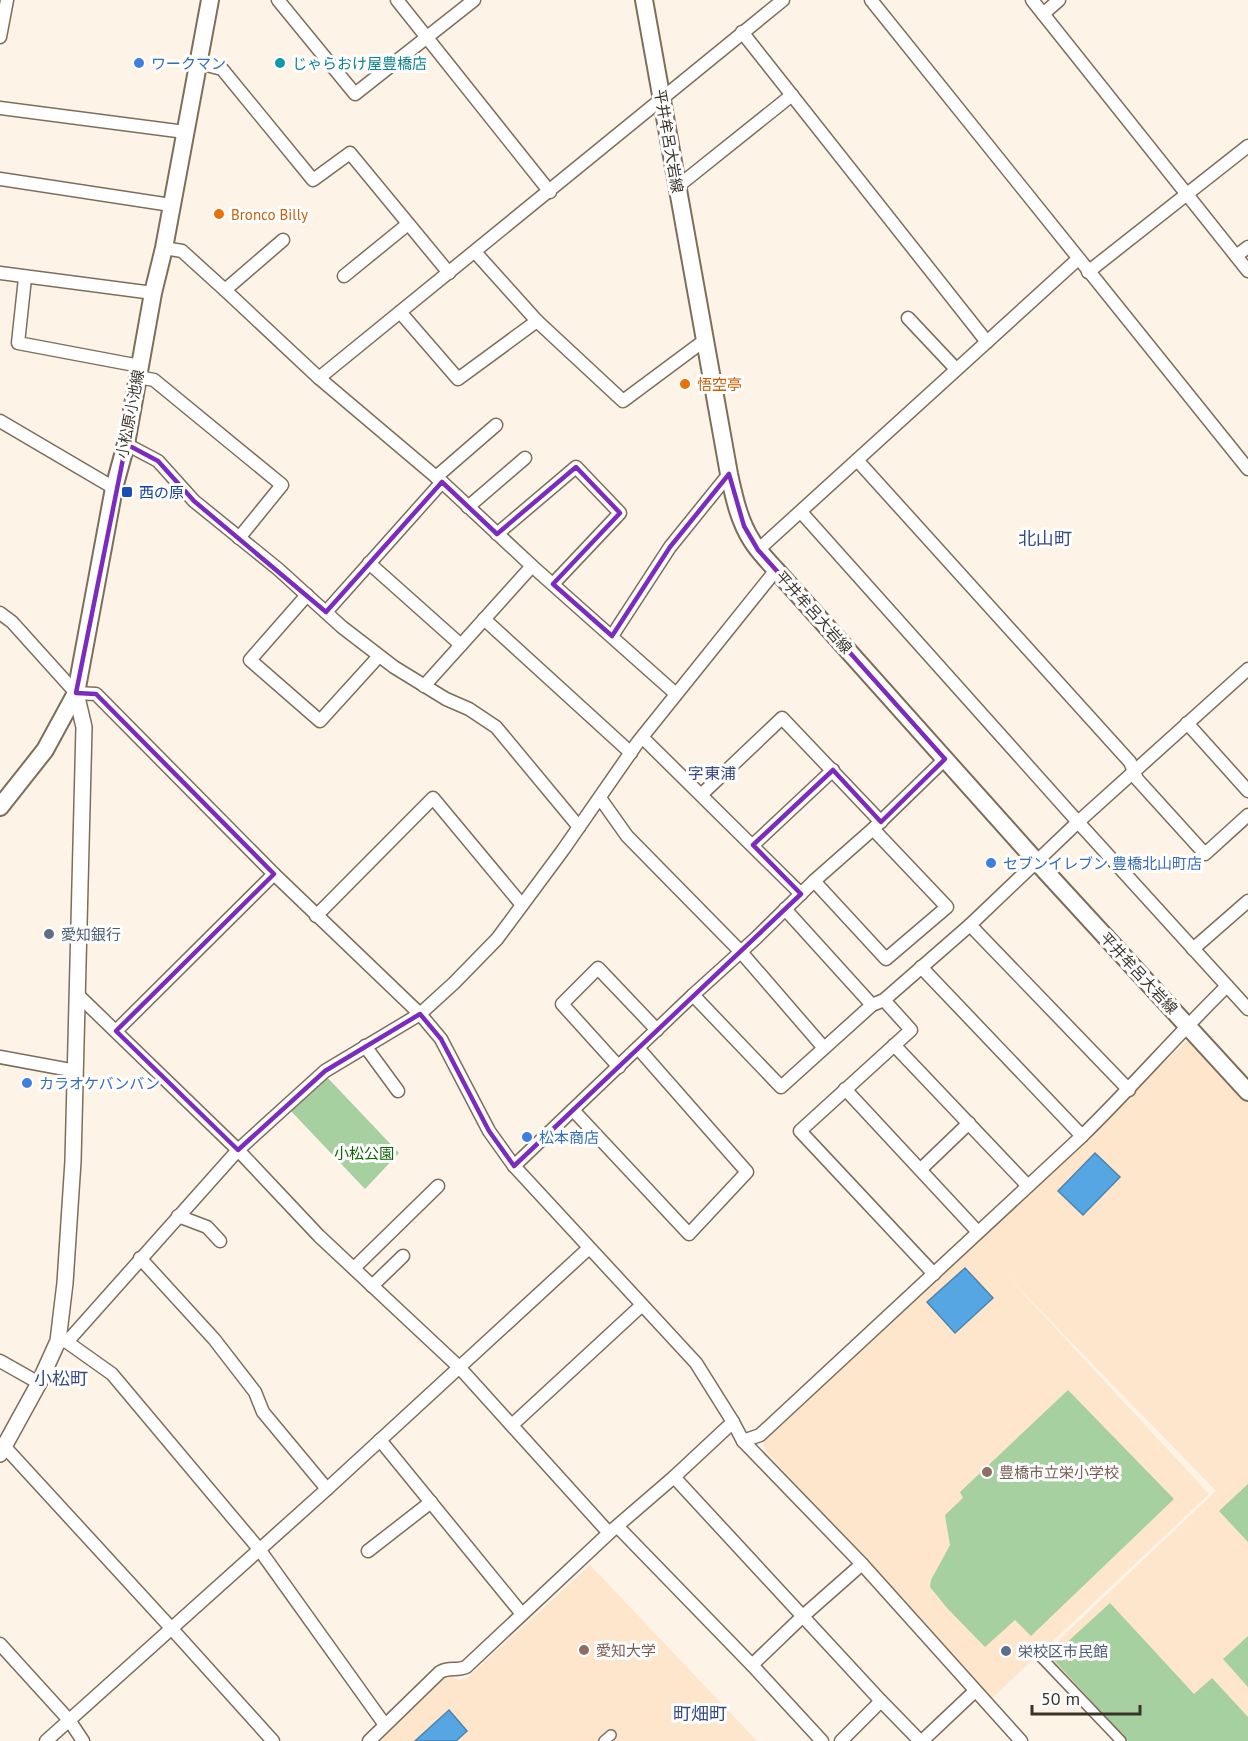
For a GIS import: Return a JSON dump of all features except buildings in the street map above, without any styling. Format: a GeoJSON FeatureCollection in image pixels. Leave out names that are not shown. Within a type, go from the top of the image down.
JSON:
{"type":"FeatureCollection","features":[{"type":"Feature","properties":{"kind":"main road","name":"小松原小池線"},"geometry":{"type":"LineString","coordinates":[[0,807],[45,750],[76,693],[114,488],[126,444],[153,293],[164,248],[210,0]]}},
{"type":"Feature","properties":{"kind":"main road","name":"平井牟呂大岩線"},"geometry":{"type":"LineString","coordinates":[[644,0],[729,474],[744,526],[758,550],[1036,861],[1248,1092]]}},
{"type":"Feature","properties":{"kind":"street"},"geometry":{"type":"LineString","coordinates":[[0,37],[7,0]]}},
{"type":"Feature","properties":{"kind":"street"},"geometry":{"type":"LineString","coordinates":[[278,0],[355,94],[474,0]]}},
{"type":"Feature","properties":{"kind":"street"},"geometry":{"type":"LineString","coordinates":[[397,0],[550,192]]}},
{"type":"Feature","properties":{"kind":"street"},"geometry":{"type":"LineString","coordinates":[[319,378],[783,0]]}},
{"type":"Feature","properties":{"kind":"street"},"geometry":{"type":"LineString","coordinates":[[871,0],[1248,469]]}},
{"type":"Feature","properties":{"kind":"street"},"geometry":{"type":"LineString","coordinates":[[1032,0],[1248,271]]}},
{"type":"Feature","properties":{"kind":"street"},"geometry":{"type":"LineString","coordinates":[[1043,14],[1059,0]]}},
{"type":"Feature","properties":{"kind":"street"},"geometry":{"type":"LineString","coordinates":[[742,32],[987,342]]}},
{"type":"Feature","properties":{"kind":"street"},"geometry":{"type":"LineString","coordinates":[[199,63],[222,69],[313,180],[350,153],[449,273]]}},
{"type":"Feature","properties":{"kind":"street"},"geometry":{"type":"LineString","coordinates":[[677,187],[792,95]]}},
{"type":"Feature","properties":{"kind":"street"},"geometry":{"type":"LineString","coordinates":[[0,108],[186,132]]}},
{"type":"Feature","properties":{"kind":"street"},"geometry":{"type":"LineString","coordinates":[[1088,272],[1248,146]]}},
{"type":"Feature","properties":{"kind":"street"},"geometry":{"type":"LineString","coordinates":[[0,179],[171,205]]}},
{"type":"Feature","properties":{"kind":"street"},"geometry":{"type":"LineString","coordinates":[[344,276],[408,224]]}},
{"type":"Feature","properties":{"kind":"street"},"geometry":{"type":"LineString","coordinates":[[225,290],[282,240]]}},
{"type":"Feature","properties":{"kind":"street"},"geometry":{"type":"LineString","coordinates":[[1236,256],[1248,247]]}},
{"type":"Feature","properties":{"kind":"street"},"geometry":{"type":"LineString","coordinates":[[164,248],[182,251],[319,378],[439,479],[531,566],[676,694]]}},
{"type":"Feature","properties":{"kind":"street"},"geometry":{"type":"LineString","coordinates":[[475,252],[537,321],[623,401],[705,340]]}},
{"type":"Feature","properties":{"kind":"street"},"geometry":{"type":"LineString","coordinates":[[758,550],[1078,259]]}},
{"type":"Feature","properties":{"kind":"street"},"geometry":{"type":"LineString","coordinates":[[0,273],[153,293]]}},
{"type":"Feature","properties":{"kind":"street"},"geometry":{"type":"LineString","coordinates":[[25,278],[18,343],[139,371],[282,485],[239,538]]}},
{"type":"Feature","properties":{"kind":"street"},"geometry":{"type":"LineString","coordinates":[[400,312],[458,379],[537,321]]}},
{"type":"Feature","properties":{"kind":"street"},"geometry":{"type":"LineString","coordinates":[[908,318],[956,369]]}},
{"type":"Feature","properties":{"kind":"street"},"geometry":{"type":"LineString","coordinates":[[0,421],[114,488]]}},
{"type":"Feature","properties":{"kind":"street"},"geometry":{"type":"LineString","coordinates":[[326,612],[439,479],[496,424]]}},
{"type":"Feature","properties":{"kind":"street"},"geometry":{"type":"LineString","coordinates":[[126,444],[158,460],[194,501],[394,668],[446,699],[470,709],[496,728],[579,827]]}},
{"type":"Feature","properties":{"kind":"street"},"geometry":{"type":"LineString","coordinates":[[468,507],[525,458]]}},
{"type":"Feature","properties":{"kind":"street"},"geometry":{"type":"LineString","coordinates":[[857,460],[1122,753],[1134,770],[1137,779],[1205,854],[1248,815]]}},
{"type":"Feature","properties":{"kind":"street"},"geometry":{"type":"LineString","coordinates":[[497,534],[576,467],[620,513],[553,584]]}},
{"type":"Feature","properties":{"kind":"street"},"geometry":{"type":"LineString","coordinates":[[612,636],[670,547],[729,474]]}},
{"type":"Feature","properties":{"kind":"street"},"geometry":{"type":"LineString","coordinates":[[801,512],[1248,1009]]}},
{"type":"Feature","properties":{"kind":"street"},"geometry":{"type":"LineString","coordinates":[[369,563],[461,645]]}},
{"type":"Feature","properties":{"kind":"street"},"geometry":{"type":"LineString","coordinates":[[424,686],[531,566]]}},
{"type":"Feature","properties":{"kind":"street"},"geometry":{"type":"LineString","coordinates":[[273,1741],[172,1629],[2,1450],[62,1341],[238,1150],[325,1071],[420,1014],[497,939],[631,753],[776,570]]}},
{"type":"Feature","properties":{"kind":"street"},"geometry":{"type":"LineString","coordinates":[[307,595],[250,660],[320,721],[379,656]]}},
{"type":"Feature","properties":{"kind":"street"},"geometry":{"type":"LineString","coordinates":[[0,613],[12,622],[76,693],[84,727],[76,1071],[62,1341]]}},
{"type":"Feature","properties":{"kind":"street"},"geometry":{"type":"LineString","coordinates":[[484,619],[631,753]]}},
{"type":"Feature","properties":{"kind":"street"},"geometry":{"type":"LineString","coordinates":[[693,995],[781,1087],[970,925],[1134,770],[1248,669]]}},
{"type":"Feature","properties":{"kind":"street"},"geometry":{"type":"LineString","coordinates":[[76,693],[96,694],[316,916],[420,1014],[441,1039],[489,1131],[514,1166],[696,1363],[743,1441],[862,1564],[1021,1741]]}},
{"type":"Feature","properties":{"kind":"street"},"geometry":{"type":"LineString","coordinates":[[702,794],[782,718],[833,770],[877,826],[947,907],[886,959],[814,881]]}},
{"type":"Feature","properties":{"kind":"street"},"geometry":{"type":"LineString","coordinates":[[1187,723],[1248,791]]}},
{"type":"Feature","properties":{"kind":"street"},"geometry":{"type":"LineString","coordinates":[[643,738],[801,894]]}},
{"type":"Feature","properties":{"kind":"street"},"geometry":{"type":"LineString","coordinates":[[514,1166],[814,881],[877,826],[945,759]]}},
{"type":"Feature","properties":{"kind":"street"},"geometry":{"type":"LineString","coordinates":[[753,845],[833,770]]}},
{"type":"Feature","properties":{"kind":"street"},"geometry":{"type":"LineString","coordinates":[[316,916],[434,798],[522,905]]}},
{"type":"Feature","properties":{"kind":"street"},"geometry":{"type":"LineString","coordinates":[[600,798],[627,836],[741,952],[824,1048]]}},
{"type":"Feature","properties":{"kind":"street"},"geometry":{"type":"LineString","coordinates":[[117,1031],[274,874]]}},
{"type":"Feature","properties":{"kind":"street"},"geometry":{"type":"LineString","coordinates":[[1193,949],[1248,901]]}},
{"type":"Feature","properties":{"kind":"street"},"geometry":{"type":"LineString","coordinates":[[785,909],[878,1003],[911,1030],[800,1131],[934,1274]]}},
{"type":"Feature","properties":{"kind":"street"},"geometry":{"type":"LineString","coordinates":[[970,925],[1128,1090]]}},
{"type":"Feature","properties":{"kind":"street"},"geometry":{"type":"LineString","coordinates":[[921,967],[1082,1136]]}},
{"type":"Feature","properties":{"kind":"street"},"geometry":{"type":"LineString","coordinates":[[618,1066],[562,1004],[598,968],[657,1030]]}},
{"type":"Feature","properties":{"kind":"street"},"geometry":{"type":"LineString","coordinates":[[743,1441],[760,1434],[1082,1136],[1227,986]]}},
{"type":"Feature","properties":{"kind":"street"},"geometry":{"type":"LineString","coordinates":[[78,995],[238,1150],[319,1236],[459,1367],[613,1530],[752,1665],[822,1741]]}},
{"type":"Feature","properties":{"kind":"street"},"geometry":{"type":"LineString","coordinates":[[894,1045],[1028,1186]]}},
{"type":"Feature","properties":{"kind":"street"},"geometry":{"type":"LineString","coordinates":[[365,1046],[398,1091]]}},
{"type":"Feature","properties":{"kind":"street"},"geometry":{"type":"LineString","coordinates":[[573,1110],[689,1234],[747,1172],[638,1048]]}},
{"type":"Feature","properties":{"kind":"street"},"geometry":{"type":"LineString","coordinates":[[0,1057],[76,1071]]}},
{"type":"Feature","properties":{"kind":"street"},"geometry":{"type":"LineString","coordinates":[[845,1089],[977,1231]]}},
{"type":"Feature","properties":{"kind":"street"},"geometry":{"type":"LineString","coordinates":[[921,1169],[969,1123]]}},
{"type":"Feature","properties":{"kind":"street"},"geometry":{"type":"LineString","coordinates":[[354,1268],[438,1186]]}},
{"type":"Feature","properties":{"kind":"street"},"geometry":{"type":"LineString","coordinates":[[178,1216],[207,1227],[220,1241]]}},
{"type":"Feature","properties":{"kind":"street"},"geometry":{"type":"LineString","coordinates":[[46,1741],[327,1489],[589,1248]]}},
{"type":"Feature","properties":{"kind":"street"},"geometry":{"type":"LineString","coordinates":[[372,1286],[403,1256]]}},
{"type":"Feature","properties":{"kind":"street"},"geometry":{"type":"LineString","coordinates":[[140,1258],[214,1339],[255,1392],[263,1412],[327,1489]]}},
{"type":"Feature","properties":{"kind":"street"},"geometry":{"type":"LineString","coordinates":[[512,1425],[642,1305]]}},
{"type":"Feature","properties":{"kind":"street"},"geometry":{"type":"LineString","coordinates":[[62,1341],[112,1374],[259,1549],[385,1725]]}},
{"type":"Feature","properties":{"kind":"street"},"geometry":{"type":"LineString","coordinates":[[0,1361],[39,1383]]}},
{"type":"Feature","properties":{"kind":"street"},"geometry":{"type":"LineString","coordinates":[[369,1741],[441,1672],[446,1669],[458,1670],[465,1667],[733,1422]]}},
{"type":"Feature","properties":{"kind":"street"},"geometry":{"type":"LineString","coordinates":[[380,1440],[522,1614]]}},
{"type":"Feature","properties":{"kind":"street"},"geometry":{"type":"LineString","coordinates":[[674,1477],[881,1701],[921,1741],[975,1691]]}},
{"type":"Feature","properties":{"kind":"street"},"geometry":{"type":"LineString","coordinates":[[368,1551],[431,1502]]}},
{"type":"Feature","properties":{"kind":"street"},"geometry":{"type":"LineString","coordinates":[[752,1665],[802,1616],[862,1564]]}},
{"type":"Feature","properties":{"kind":"street"},"geometry":{"type":"LineString","coordinates":[[0,1644],[69,1720],[83,1741]]}},
{"type":"Feature","properties":{"kind":"street"},"geometry":{"type":"LineString","coordinates":[[1041,1657],[1121,1741]]}},
{"type":"Feature","properties":{"kind":"street"},"geometry":{"type":"LineString","coordinates":[[841,1741],[881,1701]]}},
{"type":"Feature","properties":{"kind":"highlighted area"},"geometry":{"type":"Polygon","coordinates":[[[126,444],[158,461],[194,501],[326,612],[442,482],[497,534],[576,467],[620,513],[553,584],[612,636],[670,547],[729,474],[744,526],[758,550],[945,759],[881,822],[833,770],[753,845],[801,894],[514,1166],[489,1131],[441,1039],[420,1014],[325,1071],[238,1150],[116,1031],[274,874],[96,694],[76,693],[126,444]]]}},
{"type":"Feature","properties":{"kind":"shaded area"},"geometry":{"type":"Polygon","coordinates":[[[1191,1037],[1248,1101],[1248,1741],[1118,1741],[1041,1657],[1216,1491],[1005,1274],[1209,1494],[990,1700],[765,1450],[763,1442],[976,1244],[1191,1037]]]}},
{"type":"Feature","properties":{"kind":"shaded area","name":"愛知大学"},"geometry":{"type":"Polygon","coordinates":[[[590,1565],[757,1741],[374,1741],[445,1674],[459,1680],[467,1678],[590,1565]]]}},
{"type":"Feature","properties":{"kind":"green space","name":"小松公園"},"geometry":{"type":"Polygon","coordinates":[[[325,1075],[399,1153],[365,1189],[289,1109],[325,1075]]]}},
{"type":"Feature","properties":{"kind":"green space"},"geometry":{"type":"Polygon","coordinates":[[[1068,1390],[1174,1499],[1031,1636],[1015,1620],[985,1647],[930,1587],[931,1580],[950,1545],[945,1515],[963,1498],[960,1492],[1068,1390]]]}},
{"type":"Feature","properties":{"kind":"green space"},"geometry":{"type":"Polygon","coordinates":[[[1248,1484],[1248,1542],[1219,1511],[1248,1484]]]}},
{"type":"Feature","properties":{"kind":"green space"},"geometry":{"type":"Polygon","coordinates":[[[1110,1603],[1194,1694],[1212,1678],[1248,1717],[1248,1741],[1128,1741],[1051,1657],[1110,1603]]]}},
{"type":"Feature","properties":{"kind":"green space"},"geometry":{"type":"Polygon","coordinates":[[[1248,1636],[1248,1687],[1223,1659],[1248,1636]]]}},
{"type":"Feature","properties":{"kind":"water"},"geometry":{"type":"Polygon","coordinates":[[[1095,1153],[1120,1177],[1083,1215],[1058,1191],[1095,1153]]]}},
{"type":"Feature","properties":{"kind":"water"},"geometry":{"type":"Polygon","coordinates":[[[965,1268],[993,1298],[955,1333],[927,1302],[965,1268]]]}},
{"type":"Feature","properties":{"kind":"water"},"geometry":{"type":"Polygon","coordinates":[[[449,1710],[467,1731],[456,1741],[415,1741],[449,1710]]]}},
{"type":"Feature","properties":{"kind":"place","name":"ワークマン"},"geometry":{"type":"Point","coordinates":[139,63]}},
{"type":"Feature","properties":{"kind":"place","name":"じゃらおけ屋豊橋店"},"geometry":{"type":"Point","coordinates":[280,63]}},
{"type":"Feature","properties":{"kind":"place","name":"Bronco Billy"},"geometry":{"type":"Point","coordinates":[219,214]}},
{"type":"Feature","properties":{"kind":"place","name":"悟空亭"},"geometry":{"type":"Point","coordinates":[685,384]}},
{"type":"Feature","properties":{"kind":"place","name":"西の原"},"geometry":{"type":"Point","coordinates":[127,492]}},
{"type":"Feature","properties":{"kind":"place","name":"セブンイレブン 豊橋北山町店"},"geometry":{"type":"Point","coordinates":[991,863]}},
{"type":"Feature","properties":{"kind":"place","name":"愛知銀行"},"geometry":{"type":"Point","coordinates":[49,934]}},
{"type":"Feature","properties":{"kind":"place","name":"カラオケバンバン"},"geometry":{"type":"Point","coordinates":[27,1083]}},
{"type":"Feature","properties":{"kind":"place","name":"松本商店"},"geometry":{"type":"Point","coordinates":[527,1137]}},
{"type":"Feature","properties":{"kind":"place","name":"豊橋市立栄小学校"},"geometry":{"type":"Point","coordinates":[987,1472]}},
{"type":"Feature","properties":{"kind":"place","name":"愛知大学"},"geometry":{"type":"Point","coordinates":[584,1650]}},
{"type":"Feature","properties":{"kind":"place","name":"栄校区市民館"},"geometry":{"type":"Point","coordinates":[1006,1651]}},
{"type":"Feature","properties":{"kind":"district","name":"北山町"},"geometry":{"type":"Point","coordinates":[1045,538]}},
{"type":"Feature","properties":{"kind":"district","name":"字東浦"},"geometry":{"type":"Point","coordinates":[712,773]}},
{"type":"Feature","properties":{"kind":"district","name":"小松町"},"geometry":{"type":"Point","coordinates":[61,1378]}},
{"type":"Feature","properties":{"kind":"district","name":"町畑町"},"geometry":{"type":"Point","coordinates":[700,1713]}}]}
